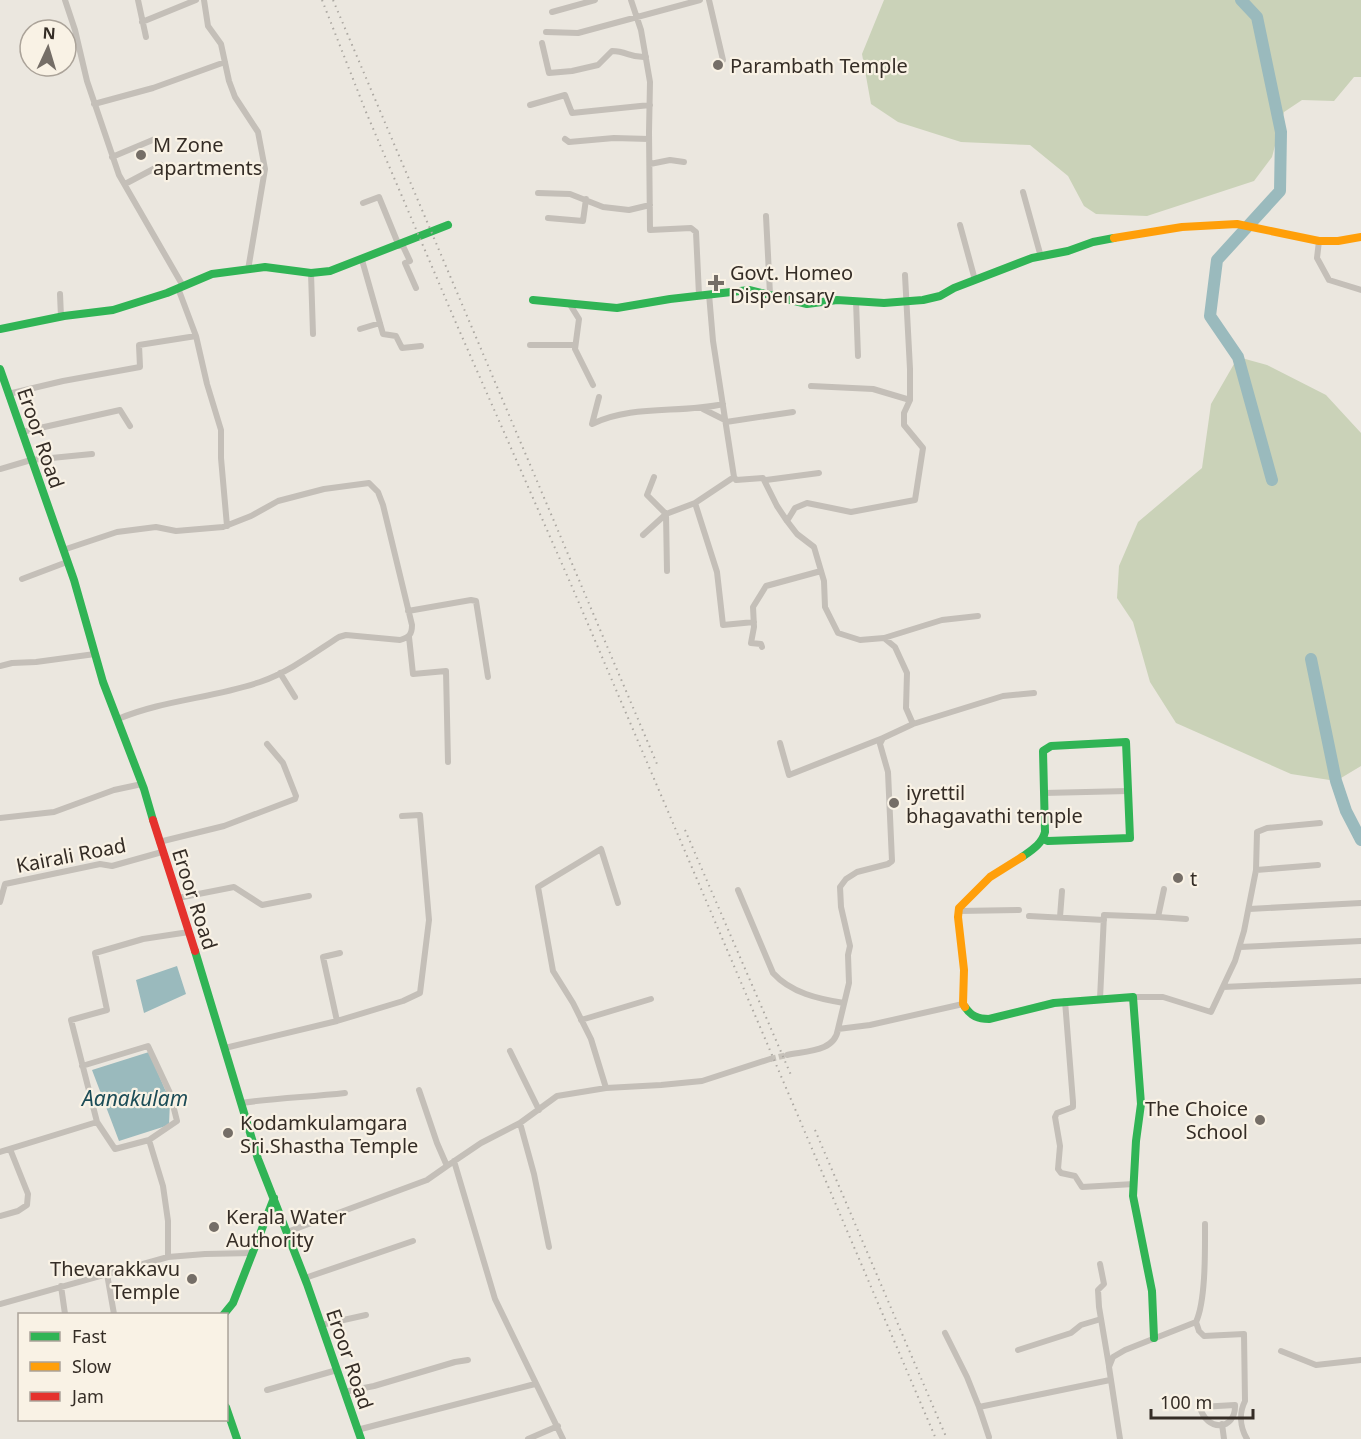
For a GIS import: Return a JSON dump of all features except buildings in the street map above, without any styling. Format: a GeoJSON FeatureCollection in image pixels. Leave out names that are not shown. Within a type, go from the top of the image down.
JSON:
{"type":"FeatureCollection","features":[{"type":"Feature","properties":{"kind":"main road"},"geometry":{"type":"LineString","coordinates":[[533,300],[617,308],[699,295],[750,290],[807,303],[837,300],[884,303],[923,300],[940,296],[1003,268],[1041,256],[1119,237],[1182,227],[1237,224],[1319,241],[1338,241],[1361,237]]}},
{"type":"Feature","properties":{"kind":"main road"},"geometry":{"type":"LineString","coordinates":[[0,328],[113,310],[212,274],[265,267],[311,273],[330,271],[448,225]]}},
{"type":"Feature","properties":{"kind":"main road","name":"Eroor Road"},"geometry":{"type":"LineString","coordinates":[[1,374],[67,561],[103,682],[142,784],[258,1159],[305,1278],[361,1439]]}},
{"type":"Feature","properties":{"kind":"main road"},"geometry":{"type":"LineString","coordinates":[[1043,839],[1048,841],[1130,838],[1126,742],[1051,747],[1043,751],[1045,832],[1043,839],[1033,850],[990,877],[970,895],[959,911],[958,917],[964,970],[963,1004],[969,1013],[979,1019],[989,1019],[1065,1001],[1133,997],[1141,1104],[1133,1196],[1152,1291],[1154,1338]]}},
{"type":"Feature","properties":{"kind":"main road"},"geometry":{"type":"LineString","coordinates":[[225,1313],[233,1303],[274,1198]]}},
{"type":"Feature","properties":{"kind":"main road"},"geometry":{"type":"LineString","coordinates":[[228,1413],[237,1439]]}},
{"type":"Feature","properties":{"kind":"street"},"geometry":{"type":"LineString","coordinates":[[64,0],[75,30],[85,75],[112,157],[181,287],[221,430],[227,526]]}},
{"type":"Feature","properties":{"kind":"street"},"geometry":{"type":"LineString","coordinates":[[138,0],[146,37]]}},
{"type":"Feature","properties":{"kind":"street"},"geometry":{"type":"LineString","coordinates":[[142,22],[196,0]]}},
{"type":"Feature","properties":{"kind":"street"},"geometry":{"type":"LineString","coordinates":[[204,0],[208,26],[221,44],[235,97],[258,132],[265,169],[248,270]]}},
{"type":"Feature","properties":{"kind":"street"},"geometry":{"type":"LineString","coordinates":[[552,12],[595,0]]}},
{"type":"Feature","properties":{"kind":"street"},"geometry":{"type":"LineString","coordinates":[[631,0],[641,30],[650,82],[650,230],[692,228],[696,232],[699,295]]}},
{"type":"Feature","properties":{"kind":"street"},"geometry":{"type":"LineString","coordinates":[[546,32],[578,33],[700,0]]}},
{"type":"Feature","properties":{"kind":"street"},"geometry":{"type":"LineString","coordinates":[[709,0],[723,60]]}},
{"type":"Feature","properties":{"kind":"street"},"geometry":{"type":"LineString","coordinates":[[543,43],[549,73],[598,65],[612,51],[623,51],[633,58],[646,57]]}},
{"type":"Feature","properties":{"kind":"street"},"geometry":{"type":"LineString","coordinates":[[94,104],[153,88],[225,62]]}},
{"type":"Feature","properties":{"kind":"street"},"geometry":{"type":"LineString","coordinates":[[530,105],[565,95],[572,113],[650,105]]}},
{"type":"Feature","properties":{"kind":"street"},"geometry":{"type":"LineString","coordinates":[[565,139],[569,142],[614,138],[649,139]]}},
{"type":"Feature","properties":{"kind":"street"},"geometry":{"type":"LineString","coordinates":[[112,157],[155,139]]}},
{"type":"Feature","properties":{"kind":"street"},"geometry":{"type":"LineString","coordinates":[[650,164],[670,160],[684,162]]}},
{"type":"Feature","properties":{"kind":"street"},"geometry":{"type":"LineString","coordinates":[[125,184],[161,165]]}},
{"type":"Feature","properties":{"kind":"street"},"geometry":{"type":"LineString","coordinates":[[1023,192],[1041,256]]}},
{"type":"Feature","properties":{"kind":"street"},"geometry":{"type":"LineString","coordinates":[[538,193],[570,194],[603,207],[629,210],[650,205]]}},
{"type":"Feature","properties":{"kind":"street"},"geometry":{"type":"LineString","coordinates":[[363,204],[379,197],[410,261],[405,263],[416,288]]}},
{"type":"Feature","properties":{"kind":"street"},"geometry":{"type":"LineString","coordinates":[[548,218],[583,221],[586,200]]}},
{"type":"Feature","properties":{"kind":"street"},"geometry":{"type":"LineString","coordinates":[[766,216],[770,294]]}},
{"type":"Feature","properties":{"kind":"street"},"geometry":{"type":"LineString","coordinates":[[960,225],[975,280]]}},
{"type":"Feature","properties":{"kind":"street"},"geometry":{"type":"LineString","coordinates":[[1319,241],[1317,258],[1329,280],[1361,290]]}},
{"type":"Feature","properties":{"kind":"street"},"geometry":{"type":"LineString","coordinates":[[362,260],[383,334],[396,336],[402,348],[421,346]]}},
{"type":"Feature","properties":{"kind":"street"},"geometry":{"type":"LineString","coordinates":[[311,273],[313,334]]}},
{"type":"Feature","properties":{"kind":"street"},"geometry":{"type":"LineString","coordinates":[[787,521],[795,508],[807,503],[851,512],[915,500],[923,448],[904,425],[904,413],[910,400],[910,369],[904,276]]}},
{"type":"Feature","properties":{"kind":"street"},"geometry":{"type":"LineString","coordinates":[[60,294],[61,317]]}},
{"type":"Feature","properties":{"kind":"street"},"geometry":{"type":"LineString","coordinates":[[709,294],[713,341],[734,477],[736,480],[760,477],[766,480],[819,473]]}},
{"type":"Feature","properties":{"kind":"street"},"geometry":{"type":"LineString","coordinates":[[856,301],[858,356]]}},
{"type":"Feature","properties":{"kind":"street"},"geometry":{"type":"LineString","coordinates":[[569,303],[579,319],[574,349],[594,385]]}},
{"type":"Feature","properties":{"kind":"street"},"geometry":{"type":"LineString","coordinates":[[360,329],[380,323]]}},
{"type":"Feature","properties":{"kind":"street"},"geometry":{"type":"LineString","coordinates":[[8,394],[140,367],[139,345],[196,336]]}},
{"type":"Feature","properties":{"kind":"street"},"geometry":{"type":"LineString","coordinates":[[530,345],[575,345]]}},
{"type":"Feature","properties":{"kind":"street"},"geometry":{"type":"LineString","coordinates":[[811,386],[873,389],[910,400]]}},
{"type":"Feature","properties":{"kind":"street"},"geometry":{"type":"LineString","coordinates":[[599,397],[592,424],[629,412],[702,409],[723,404]]}},
{"type":"Feature","properties":{"kind":"street"},"geometry":{"type":"LineString","coordinates":[[702,409],[726,421],[793,412]]}},
{"type":"Feature","properties":{"kind":"street"},"geometry":{"type":"LineString","coordinates":[[21,432],[120,410],[130,426]]}},
{"type":"Feature","properties":{"kind":"street"},"geometry":{"type":"LineString","coordinates":[[0,469],[31,460],[92,454]]}},
{"type":"Feature","properties":{"kind":"street"},"geometry":{"type":"LineString","coordinates":[[654,477],[647,495],[666,514],[667,571]]}},
{"type":"Feature","properties":{"kind":"street"},"geometry":{"type":"LineString","coordinates":[[643,535],[666,514],[695,503],[734,477]]}},
{"type":"Feature","properties":{"kind":"street"},"geometry":{"type":"LineString","coordinates":[[766,480],[774,501],[787,521],[797,534],[813,547],[824,581],[825,607],[838,633],[860,640],[884,638],[942,620],[978,616]]}},
{"type":"Feature","properties":{"kind":"street"},"geometry":{"type":"LineString","coordinates":[[63,550],[117,532],[156,527],[168,531],[186,531],[227,526],[285,499],[324,489],[369,483],[378,492],[385,511],[412,626],[412,633],[409,637],[413,674],[447,671],[448,762]]}},
{"type":"Feature","properties":{"kind":"street"},"geometry":{"type":"LineString","coordinates":[[695,503],[717,572],[723,625],[753,622]]}},
{"type":"Feature","properties":{"kind":"street"},"geometry":{"type":"LineString","coordinates":[[22,579],[67,561]]}},
{"type":"Feature","properties":{"kind":"street"},"geometry":{"type":"LineString","coordinates":[[762,647],[761,644],[750,643],[753,607],[766,586],[821,571]]}},
{"type":"Feature","properties":{"kind":"street"},"geometry":{"type":"LineString","coordinates":[[408,611],[476,601],[488,677]]}},
{"type":"Feature","properties":{"kind":"street"},"geometry":{"type":"LineString","coordinates":[[118,719],[162,705],[260,682],[346,635],[400,640],[409,637]]}},
{"type":"Feature","properties":{"kind":"street"},"geometry":{"type":"LineString","coordinates":[[884,638],[895,647],[907,673],[906,708],[913,724]]}},
{"type":"Feature","properties":{"kind":"street"},"geometry":{"type":"LineString","coordinates":[[0,666],[95,654]]}},
{"type":"Feature","properties":{"kind":"street"},"geometry":{"type":"LineString","coordinates":[[280,673],[295,697]]}},
{"type":"Feature","properties":{"kind":"street"},"geometry":{"type":"LineString","coordinates":[[780,743],[789,775],[913,724],[1003,696],[1034,693]]}},
{"type":"Feature","properties":{"kind":"street"},"geometry":{"type":"LineString","coordinates":[[787,1055],[821,1049],[835,1040],[849,983],[850,946],[841,908],[840,887],[846,879],[857,872],[892,861],[888,772],[880,744],[883,738]]}},
{"type":"Feature","properties":{"kind":"street"},"geometry":{"type":"LineString","coordinates":[[159,842],[224,826],[295,799],[296,796],[285,767],[267,744]]}},
{"type":"Feature","properties":{"kind":"street"},"geometry":{"type":"LineString","coordinates":[[0,818],[54,812],[114,790],[142,784]]}},
{"type":"Feature","properties":{"kind":"street"},"geometry":{"type":"LineString","coordinates":[[1044,793],[1128,791]]}},
{"type":"Feature","properties":{"kind":"street"},"geometry":{"type":"LineString","coordinates":[[225,1048],[337,1021],[403,1001],[420,993],[429,920],[420,815],[402,816]]}},
{"type":"Feature","properties":{"kind":"street"},"geometry":{"type":"LineString","coordinates":[[1133,997],[1163,997],[1210,1013],[1240,947],[1256,870],[1257,832],[1261,829],[1320,823]]}},
{"type":"Feature","properties":{"kind":"street"},"geometry":{"type":"LineString","coordinates":[[606,1088],[591,1039],[553,971],[538,886],[601,849],[618,903]]}},
{"type":"Feature","properties":{"kind":"street","name":"Kairali Road"},"geometry":{"type":"LineString","coordinates":[[0,902],[5,885],[100,864],[112,866],[162,852]]}},
{"type":"Feature","properties":{"kind":"street"},"geometry":{"type":"LineString","coordinates":[[1256,870],[1318,865]]}},
{"type":"Feature","properties":{"kind":"street"},"geometry":{"type":"LineString","coordinates":[[178,898],[234,887],[262,905],[309,896]]}},
{"type":"Feature","properties":{"kind":"street"},"geometry":{"type":"LineString","coordinates":[[1158,917],[1164,889]]}},
{"type":"Feature","properties":{"kind":"street"},"geometry":{"type":"LineString","coordinates":[[738,890],[777,978],[800,992],[844,1003]]}},
{"type":"Feature","properties":{"kind":"street"},"geometry":{"type":"LineString","coordinates":[[1060,917],[1062,891]]}},
{"type":"Feature","properties":{"kind":"street"},"geometry":{"type":"LineString","coordinates":[[1249,909],[1361,903]]}},
{"type":"Feature","properties":{"kind":"street"},"geometry":{"type":"LineString","coordinates":[[959,911],[1018,910]]}},
{"type":"Feature","properties":{"kind":"street"},"geometry":{"type":"LineString","coordinates":[[1029,915],[1104,920]]}},
{"type":"Feature","properties":{"kind":"street"},"geometry":{"type":"LineString","coordinates":[[1100,999],[1104,915],[1186,919]]}},
{"type":"Feature","properties":{"kind":"street"},"geometry":{"type":"LineString","coordinates":[[82,1066],[148,1046],[170,1093],[177,1121],[149,1140],[115,1149],[97,1122],[82,1066],[71,1020],[107,1010],[95,953],[143,939],[189,932]]}},
{"type":"Feature","properties":{"kind":"street"},"geometry":{"type":"LineString","coordinates":[[1240,947],[1361,941]]}},
{"type":"Feature","properties":{"kind":"street"},"geometry":{"type":"LineString","coordinates":[[337,1021],[323,957],[340,953]]}},
{"type":"Feature","properties":{"kind":"street"},"geometry":{"type":"LineString","coordinates":[[1223,987],[1361,981]]}},
{"type":"Feature","properties":{"kind":"street"},"geometry":{"type":"LineString","coordinates":[[581,1020],[651,999]]}},
{"type":"Feature","properties":{"kind":"street"},"geometry":{"type":"LineString","coordinates":[[1065,1001],[1073,1107],[1057,1113],[1055,1117],[1060,1146],[1058,1169],[1061,1173],[1075,1176],[1082,1187],[1134,1184]]}},
{"type":"Feature","properties":{"kind":"street"},"geometry":{"type":"LineString","coordinates":[[838,1029],[870,1025],[963,1004]]}},
{"type":"Feature","properties":{"kind":"street"},"geometry":{"type":"LineString","coordinates":[[510,1051],[539,1110]]}},
{"type":"Feature","properties":{"kind":"street"},"geometry":{"type":"LineString","coordinates":[[287,1232],[392,1195],[427,1180],[481,1143],[520,1123],[557,1096],[606,1088],[661,1086],[702,1081],[770,1059]]}},
{"type":"Feature","properties":{"kind":"street"},"geometry":{"type":"LineString","coordinates":[[419,1090],[447,1166]]}},
{"type":"Feature","properties":{"kind":"street"},"geometry":{"type":"LineString","coordinates":[[241,1103],[272,1098],[306,1098],[345,1093]]}},
{"type":"Feature","properties":{"kind":"street"},"geometry":{"type":"LineString","coordinates":[[0,1152],[97,1122]]}},
{"type":"Feature","properties":{"kind":"street"},"geometry":{"type":"LineString","coordinates":[[520,1123],[534,1174],[549,1247]]}},
{"type":"Feature","properties":{"kind":"street"},"geometry":{"type":"LineString","coordinates":[[149,1140],[163,1186],[168,1221],[168,1257]]}},
{"type":"Feature","properties":{"kind":"street"},"geometry":{"type":"LineString","coordinates":[[0,1216],[18,1211],[27,1204],[28,1194],[10,1149]]}},
{"type":"Feature","properties":{"kind":"street"},"geometry":{"type":"LineString","coordinates":[[454,1161],[495,1299],[563,1439]]}},
{"type":"Feature","properties":{"kind":"street"},"geometry":{"type":"LineString","coordinates":[[1205,1224],[1202,1291],[1196,1322],[1201,1335],[1206,1337],[1244,1334],[1245,1401],[1241,1408],[1241,1424],[1247,1439]]}},
{"type":"Feature","properties":{"kind":"street"},"geometry":{"type":"LineString","coordinates":[[305,1278],[413,1241]]}},
{"type":"Feature","properties":{"kind":"street"},"geometry":{"type":"LineString","coordinates":[[0,1304],[168,1257],[253,1253]]}},
{"type":"Feature","properties":{"kind":"street"},"geometry":{"type":"LineString","coordinates":[[1100,1264],[1104,1284],[1098,1290],[1101,1319],[1120,1439]]}},
{"type":"Feature","properties":{"kind":"street"},"geometry":{"type":"LineString","coordinates":[[107,1274],[114,1313]]}},
{"type":"Feature","properties":{"kind":"street"},"geometry":{"type":"LineString","coordinates":[[61,1286],[65,1313]]}},
{"type":"Feature","properties":{"kind":"street"},"geometry":{"type":"LineString","coordinates":[[321,1325],[366,1315]]}},
{"type":"Feature","properties":{"kind":"street"},"geometry":{"type":"LineString","coordinates":[[1018,1350],[1071,1333],[1081,1325],[1101,1319]]}},
{"type":"Feature","properties":{"kind":"street"},"geometry":{"type":"LineString","coordinates":[[1109,1367],[1113,1357],[1125,1350],[1196,1322]]}},
{"type":"Feature","properties":{"kind":"street"},"geometry":{"type":"LineString","coordinates":[[945,1334],[967,1377],[989,1437]]}},
{"type":"Feature","properties":{"kind":"street"},"geometry":{"type":"LineString","coordinates":[[1281,1351],[1316,1365],[1361,1360]]}},
{"type":"Feature","properties":{"kind":"street"},"geometry":{"type":"LineString","coordinates":[[344,1392],[468,1360]]}},
{"type":"Feature","properties":{"kind":"street"},"geometry":{"type":"LineString","coordinates":[[267,1390],[337,1370]]}},
{"type":"Feature","properties":{"kind":"street"},"geometry":{"type":"LineString","coordinates":[[979,1407],[1110,1380]]}},
{"type":"Feature","properties":{"kind":"street"},"geometry":{"type":"LineString","coordinates":[[357,1430],[535,1384]]}},
{"type":"Feature","properties":{"kind":"street"},"geometry":{"type":"LineString","coordinates":[[1235,1405],[1231,1419],[1222,1424],[1209,1423],[1203,1417],[1200,1407],[1235,1405]]}},
{"type":"Feature","properties":{"kind":"street"},"geometry":{"type":"LineString","coordinates":[[1222,1424],[1224,1439]]}},
{"type":"Feature","properties":{"kind":"street"},"geometry":{"type":"LineString","coordinates":[[528,1439],[558,1426]]}},
{"type":"Feature","properties":{"kind":"green space"},"geometry":{"type":"Polygon","coordinates":[[[884,0],[1361,0],[1361,77],[1354,77],[1334,101],[1302,100],[1284,112],[1272,157],[1254,181],[1147,216],[1096,214],[1084,206],[1068,176],[1030,145],[961,142],[898,122],[871,104],[862,54],[884,0]]]}},
{"type":"Feature","properties":{"kind":"green space"},"geometry":{"type":"Polygon","coordinates":[[[1238,357],[1267,365],[1326,395],[1361,433],[1361,766],[1336,781],[1291,774],[1176,723],[1150,682],[1133,622],[1117,598],[1119,566],[1138,522],[1202,468],[1211,404],[1238,357]]]}},
{"type":"Feature","properties":{"kind":"water"},"geometry":{"type":"Polygon","coordinates":[[[177,966],[186,994],[144,1013],[136,980],[177,966]]]}},
{"type":"Feature","properties":{"kind":"water","name":"Aanakulam"},"geometry":{"type":"Polygon","coordinates":[[[149,1052],[170,1101],[169,1125],[119,1141],[92,1070],[149,1052]]]}},
{"type":"Feature","properties":{"kind":"waterway"},"geometry":{"type":"LineString","coordinates":[[1241,0],[1257,17],[1281,132],[1280,191],[1217,260],[1210,316],[1238,357],[1272,480]]}},
{"type":"Feature","properties":{"kind":"waterway"},"geometry":{"type":"LineString","coordinates":[[1311,659],[1336,781],[1346,811],[1361,840]]}},
{"type":"Feature","properties":{"kind":"tunnel"},"geometry":{"type":"LineString","coordinates":[[770,1059],[787,1055]]}},
{"type":"Feature","properties":{"kind":"railway"},"geometry":{"type":"LineString","coordinates":[[322,0],[366,112],[456,323],[573,589],[936,1439]]}},
{"type":"Feature","properties":{"kind":"railway"},"geometry":{"type":"LineString","coordinates":[[333,0],[657,764]]}},
{"type":"Feature","properties":{"kind":"railway"},"geometry":{"type":"LineString","coordinates":[[685,830],[791,1075]]}},
{"type":"Feature","properties":{"kind":"railway"},"geometry":{"type":"LineString","coordinates":[[815,1130],[947,1439]]}},
{"type":"Feature","properties":{"kind":"traffic: fast"},"geometry":{"type":"LineString","coordinates":[[0,329],[64,316],[113,310],[167,293],[212,274],[265,267],[311,273],[330,271],[448,225]]}},
{"type":"Feature","properties":{"kind":"traffic: fast"},"geometry":{"type":"LineString","coordinates":[[533,300],[617,308],[749,290],[807,304],[837,300],[884,303],[923,300],[940,296],[954,288],[1032,258],[1114,238]]}},
{"type":"Feature","properties":{"kind":"traffic: fast"},"geometry":{"type":"LineString","coordinates":[[0,369],[74,580],[103,682],[144,789],[153,820]]}},
{"type":"Feature","properties":{"kind":"traffic: fast"},"geometry":{"type":"LineString","coordinates":[[1022,857],[1039,843],[1045,832],[1043,751],[1051,746],[1126,742],[1130,838],[1048,841],[1043,839]]}},
{"type":"Feature","properties":{"kind":"traffic: fast"},"geometry":{"type":"LineString","coordinates":[[195,951],[258,1159],[307,1284],[361,1439]]}},
{"type":"Feature","properties":{"kind":"traffic: fast"},"geometry":{"type":"LineString","coordinates":[[965,1007],[975,1016],[989,1019],[1054,1003],[1133,997],[1141,1104],[1133,1196],[1152,1291],[1154,1338]]}},
{"type":"Feature","properties":{"kind":"traffic: fast"},"geometry":{"type":"LineString","coordinates":[[225,1313],[233,1303],[274,1198]]}},
{"type":"Feature","properties":{"kind":"traffic: fast"},"geometry":{"type":"LineString","coordinates":[[228,1413],[237,1439]]}},
{"type":"Feature","properties":{"kind":"traffic: slow"},"geometry":{"type":"LineString","coordinates":[[1114,238],[1182,227],[1237,224],[1319,241],[1338,241],[1361,237]]}},
{"type":"Feature","properties":{"kind":"traffic: slow"},"geometry":{"type":"LineString","coordinates":[[965,1007],[963,1004],[964,970],[959,908],[990,877],[1022,857]]}},
{"type":"Feature","properties":{"kind":"traffic: jam"},"geometry":{"type":"LineString","coordinates":[[153,820],[195,951]]}},
{"type":"Feature","properties":{"kind":"place","name":"Parambath Temple"},"geometry":{"type":"Point","coordinates":[718,65]}},
{"type":"Feature","properties":{"kind":"place","name":"M Zone apartments"},"geometry":{"type":"Point","coordinates":[141,155]}},
{"type":"Feature","properties":{"kind":"place","name":"Govt. Homeo Dispensary"},"geometry":{"type":"Point","coordinates":[716,283]}},
{"type":"Feature","properties":{"kind":"place","name":"iyrettil bhagavathi temple"},"geometry":{"type":"Point","coordinates":[894,803]}},
{"type":"Feature","properties":{"kind":"place","name":"t"},"geometry":{"type":"Point","coordinates":[1178,878]}},
{"type":"Feature","properties":{"kind":"place","name":"The Choice School"},"geometry":{"type":"Point","coordinates":[1260,1120]}},
{"type":"Feature","properties":{"kind":"place","name":"Kodamkulamgara Sri.Shastha Temple"},"geometry":{"type":"Point","coordinates":[228,1133]}},
{"type":"Feature","properties":{"kind":"place","name":"Kerala Water Authority"},"geometry":{"type":"Point","coordinates":[214,1227]}},
{"type":"Feature","properties":{"kind":"place","name":"Thevarakkavu Temple"},"geometry":{"type":"Point","coordinates":[192,1279]}}]}
